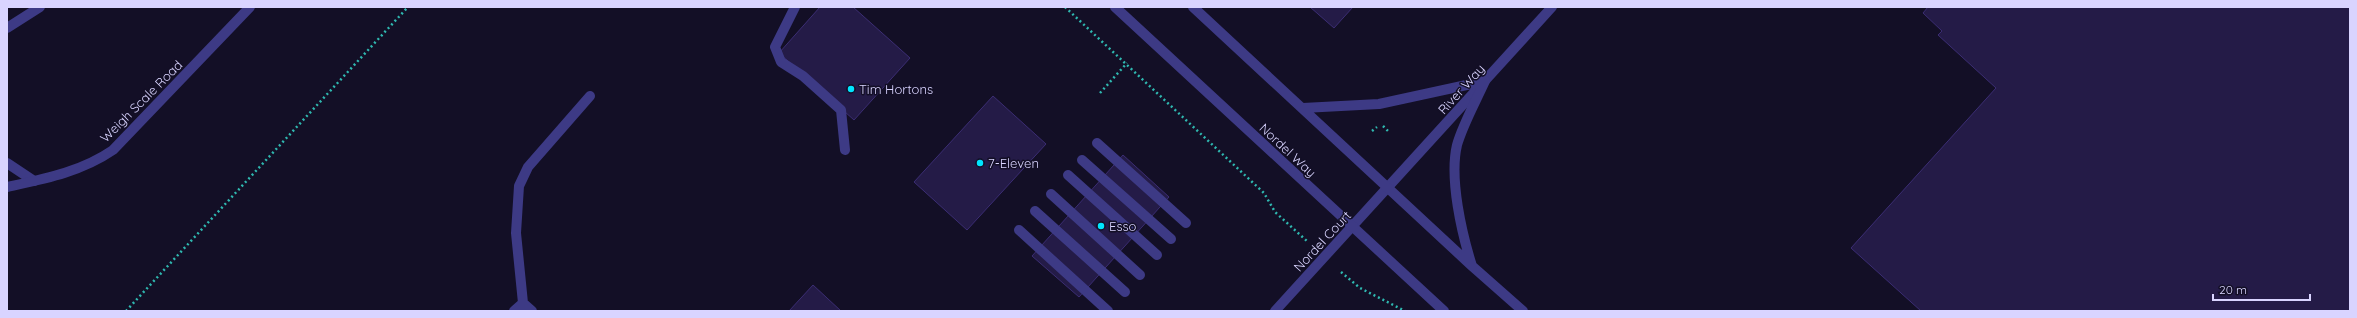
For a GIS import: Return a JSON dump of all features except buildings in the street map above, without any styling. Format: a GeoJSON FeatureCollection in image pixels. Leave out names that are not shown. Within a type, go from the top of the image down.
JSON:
{"type":"FeatureCollection","features":[{"type":"Feature","properties":{"kind":"street"},"geometry":{"type":"LineString","coordinates":[[7,28],[40,7]]}},
{"type":"Feature","properties":{"kind":"street","name":"Weigh Scale Road"},"geometry":{"type":"LineString","coordinates":[[7,187],[82,167],[113,150],[250,7]]}},
{"type":"Feature","properties":{"kind":"street"},"geometry":{"type":"LineString","coordinates":[[795,7],[775,47],[782,62],[802,76],[841,110],[845,150]]}},
{"type":"Feature","properties":{"kind":"street","name":"Nordel Way"},"geometry":{"type":"LineString","coordinates":[[1115,7],[1444,311]]}},
{"type":"Feature","properties":{"kind":"street"},"geometry":{"type":"LineString","coordinates":[[1194,7],[1472,266],[1523,311]]}},
{"type":"Feature","properties":{"kind":"street","name":"River Way"},"geometry":{"type":"LineString","coordinates":[[1388,188],[1552,7]]}},
{"type":"Feature","properties":{"kind":"street"},"geometry":{"type":"LineString","coordinates":[[1303,108],[1379,104],[1486,81]]}},
{"type":"Feature","properties":{"kind":"street"},"geometry":{"type":"LineString","coordinates":[[1472,266],[1460,226],[1456,177],[1457,146],[1486,81]]}},
{"type":"Feature","properties":{"kind":"street"},"geometry":{"type":"LineString","coordinates":[[532,311],[523,303],[516,233],[519,186],[528,167],[590,96]]}},
{"type":"Feature","properties":{"kind":"street"},"geometry":{"type":"LineString","coordinates":[[1098,143],[1186,223]]}},
{"type":"Feature","properties":{"kind":"street"},"geometry":{"type":"LineString","coordinates":[[1082,160],[1171,239]]}},
{"type":"Feature","properties":{"kind":"street"},"geometry":{"type":"LineString","coordinates":[[7,163],[34,181]]}},
{"type":"Feature","properties":{"kind":"street"},"geometry":{"type":"LineString","coordinates":[[1068,175],[1157,255]]}},
{"type":"Feature","properties":{"kind":"street","name":"Nordel Court"},"geometry":{"type":"LineString","coordinates":[[1275,311],[1388,188]]}},
{"type":"Feature","properties":{"kind":"street"},"geometry":{"type":"LineString","coordinates":[[1051,194],[1140,275]]}},
{"type":"Feature","properties":{"kind":"street"},"geometry":{"type":"LineString","coordinates":[[1035,212],[1125,292]]}},
{"type":"Feature","properties":{"kind":"street"},"geometry":{"type":"LineString","coordinates":[[1019,230],[1108,311]]}},
{"type":"Feature","properties":{"kind":"street"},"geometry":{"type":"LineString","coordinates":[[514,311],[523,303]]}},
{"type":"Feature","properties":{"kind":"path"},"geometry":{"type":"LineString","coordinates":[[126,311],[408,7]]}},
{"type":"Feature","properties":{"kind":"path"},"geometry":{"type":"LineString","coordinates":[[1065,7],[1264,193],[1280,218]]}},
{"type":"Feature","properties":{"kind":"path"},"geometry":{"type":"LineString","coordinates":[[1100,94],[1126,64]]}},
{"type":"Feature","properties":{"kind":"path"},"geometry":{"type":"LineString","coordinates":[[1381,124],[1389,132]]}},
{"type":"Feature","properties":{"kind":"path"},"geometry":{"type":"LineString","coordinates":[[1360,288],[1405,311]]}},
{"type":"Feature","properties":{"kind":"place","name":"Tim Hortons"},"geometry":{"type":"Point","coordinates":[851,89]}},
{"type":"Feature","properties":{"kind":"place","name":"7-Eleven"},"geometry":{"type":"Point","coordinates":[980,163]}},
{"type":"Feature","properties":{"kind":"place","name":"Esso"},"geometry":{"type":"Point","coordinates":[1101,226]}}]}
